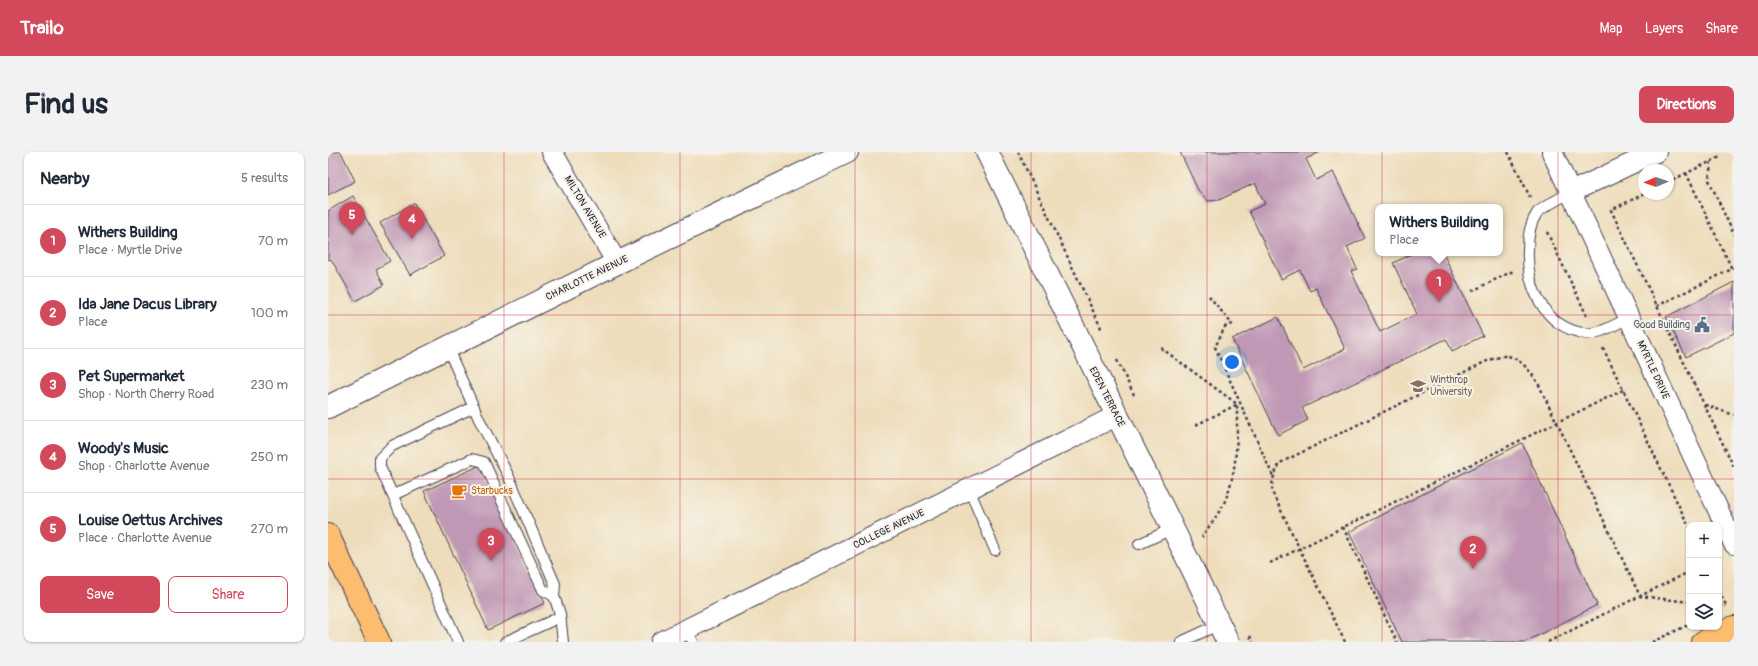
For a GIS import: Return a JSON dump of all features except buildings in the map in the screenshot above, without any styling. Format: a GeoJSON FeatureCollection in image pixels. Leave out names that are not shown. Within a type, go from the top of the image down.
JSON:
{"type":"FeatureCollection","features":[{"type":"Feature","properties":{"kind":"main road"},"geometry":{"type":"LineString","coordinates":[[328,535],[379,642]]}},
{"type":"Feature","properties":{"kind":"main road"},"geometry":{"type":"LineString","coordinates":[[1703,642],[1731,619]]}},
{"type":"Feature","properties":{"kind":"street","name":"MILTON AVENUE"},"geometry":{"type":"LineString","coordinates":[[552,152],[617,263]]}},
{"type":"Feature","properties":{"kind":"street","name":"CHARLOTTE AVENUE"},"geometry":{"type":"LineString","coordinates":[[328,407],[617,263],[847,152]]}},
{"type":"Feature","properties":{"kind":"street","name":"EDEN TERRACE"},"geometry":{"type":"LineString","coordinates":[[987,152],[1116,416],[1174,528],[1224,633]]}},
{"type":"Feature","properties":{"kind":"street","name":"MYRTLE DRIVE"},"geometry":{"type":"LineString","coordinates":[[1552,152],[1734,544]]}},
{"type":"Feature","properties":{"kind":"street"},"geometry":{"type":"LineString","coordinates":[[1571,192],[1656,152]]}},
{"type":"Feature","properties":{"kind":"street","name":"COLLEGE AVENUE"},"geometry":{"type":"LineString","coordinates":[[661,642],[690,636],[969,489],[1116,416]]}},
{"type":"Feature","properties":{"kind":"lane"},"geometry":{"type":"LineString","coordinates":[[1571,192],[1537,213],[1528,234],[1527,263],[1531,287],[1545,310],[1563,325],[1583,333],[1596,333],[1629,318]]}},
{"type":"Feature","properties":{"kind":"lane"},"geometry":{"type":"LineString","coordinates":[[447,347],[479,419],[508,475],[555,584],[554,596],[560,617],[563,642]]}},
{"type":"Feature","properties":{"kind":"lane"},"geometry":{"type":"LineString","coordinates":[[458,642],[380,467],[380,458],[392,446],[474,407]]}},
{"type":"Feature","properties":{"kind":"lane"},"geometry":{"type":"LineString","coordinates":[[393,496],[472,460],[484,462],[543,590],[554,596]]}},
{"type":"Feature","properties":{"kind":"lane"},"geometry":{"type":"LineString","coordinates":[[969,489],[995,550]]}},
{"type":"Feature","properties":{"kind":"lane"},"geometry":{"type":"LineString","coordinates":[[1139,544],[1174,528]]}},
{"type":"Feature","properties":{"kind":"lane"},"geometry":{"type":"LineString","coordinates":[[505,642],[560,617]]}},
{"type":"Feature","properties":{"kind":"lane"},"geometry":{"type":"LineString","coordinates":[[1181,642],[1224,633]]}},
{"type":"Feature","properties":{"kind":"path"},"geometry":{"type":"LineString","coordinates":[[1018,152],[1102,330]]}},
{"type":"Feature","properties":{"kind":"path"},"geometry":{"type":"LineString","coordinates":[[1674,179],[1720,157]]}},
{"type":"Feature","properties":{"kind":"path"},"geometry":{"type":"LineString","coordinates":[[1711,162],[1709,180],[1734,235]]}},
{"type":"Feature","properties":{"kind":"path"},"geometry":{"type":"LineString","coordinates":[[1657,306],[1733,268],[1686,174]]}},
{"type":"Feature","properties":{"kind":"path"},"geometry":{"type":"LineString","coordinates":[[1607,213],[1612,212],[1611,210],[1638,197]]}},
{"type":"Feature","properties":{"kind":"path"},"geometry":{"type":"LineString","coordinates":[[1612,212],[1734,467]]}},
{"type":"Feature","properties":{"kind":"path"},"geometry":{"type":"LineString","coordinates":[[1472,292],[1515,270]]}},
{"type":"Feature","properties":{"kind":"path"},"geometry":{"type":"LineString","coordinates":[[1209,296],[1232,324],[1225,327],[1216,347],[1239,404],[1273,476]]}},
{"type":"Feature","properties":{"kind":"path"},"geometry":{"type":"LineString","coordinates":[[1161,348],[1239,404]]}},
{"type":"Feature","properties":{"kind":"path"},"geometry":{"type":"LineString","coordinates":[[1345,642],[1273,494],[1271,486],[1273,476],[1280,463],[1284,459],[1489,360],[1507,356],[1518,361],[1531,371],[1640,596]]}},
{"type":"Feature","properties":{"kind":"path"},"geometry":{"type":"LineString","coordinates":[[1270,563],[1623,390]]}},
{"type":"Feature","properties":{"kind":"path"},"geometry":{"type":"LineString","coordinates":[[1196,425],[1239,404]]}},
{"type":"Feature","properties":{"kind":"path"},"geometry":{"type":"LineString","coordinates":[[1202,537],[1224,503],[1231,481],[1236,456],[1239,404]]}},
{"type":"Feature","properties":{"kind":"path"},"geometry":{"type":"LineString","coordinates":[[1705,405],[1734,415]]}},
{"type":"Feature","properties":{"kind":"path"},"geometry":{"type":"LineString","coordinates":[[1732,463],[1734,458]]}},
{"type":"Feature","properties":{"kind":"path"},"geometry":{"type":"LineString","coordinates":[[1343,527],[1397,642]]}},
{"type":"Feature","properties":{"kind":"path"},"geometry":{"type":"LineString","coordinates":[[1548,642],[1686,573]]}},
{"type":"Feature","properties":{"kind":"path"},"geometry":{"type":"LineString","coordinates":[[1720,594],[1731,619]]}},
{"type":"Feature","properties":{"kind":"path"},"geometry":{"type":"LineString","coordinates":[[1640,596],[1686,602]]}},
{"type":"Feature","properties":{"kind":"path"},"geometry":{"type":"LineString","coordinates":[[1652,642],[1686,625]]}},
{"type":"Feature","properties":{"kind":"place","name":"Louise Oettus Archives"},"geometry":{"type":"Point","coordinates":[352,235]}},
{"type":"Feature","properties":{"kind":"place","name":"Woody's Music"},"geometry":{"type":"Point","coordinates":[412,239]}},
{"type":"Feature","properties":{"kind":"place","name":"Withers Building"},"geometry":{"type":"Point","coordinates":[1439,302]}},
{"type":"Feature","properties":{"kind":"place","name":"Good Building"},"geometry":{"type":"Point","coordinates":[1702,325]}},
{"type":"Feature","properties":{"kind":"place","name":"Winthrop University"},"geometry":{"type":"Point","coordinates":[1418,386]}},
{"type":"Feature","properties":{"kind":"place","name":"Starbucks"},"geometry":{"type":"Point","coordinates":[459,491]}},
{"type":"Feature","properties":{"kind":"place","name":"Pet Supermarket"},"geometry":{"type":"Point","coordinates":[491,561]}},
{"type":"Feature","properties":{"kind":"place","name":"Ida Jane Dacus Library"},"geometry":{"type":"Point","coordinates":[1473,569]}}]}
